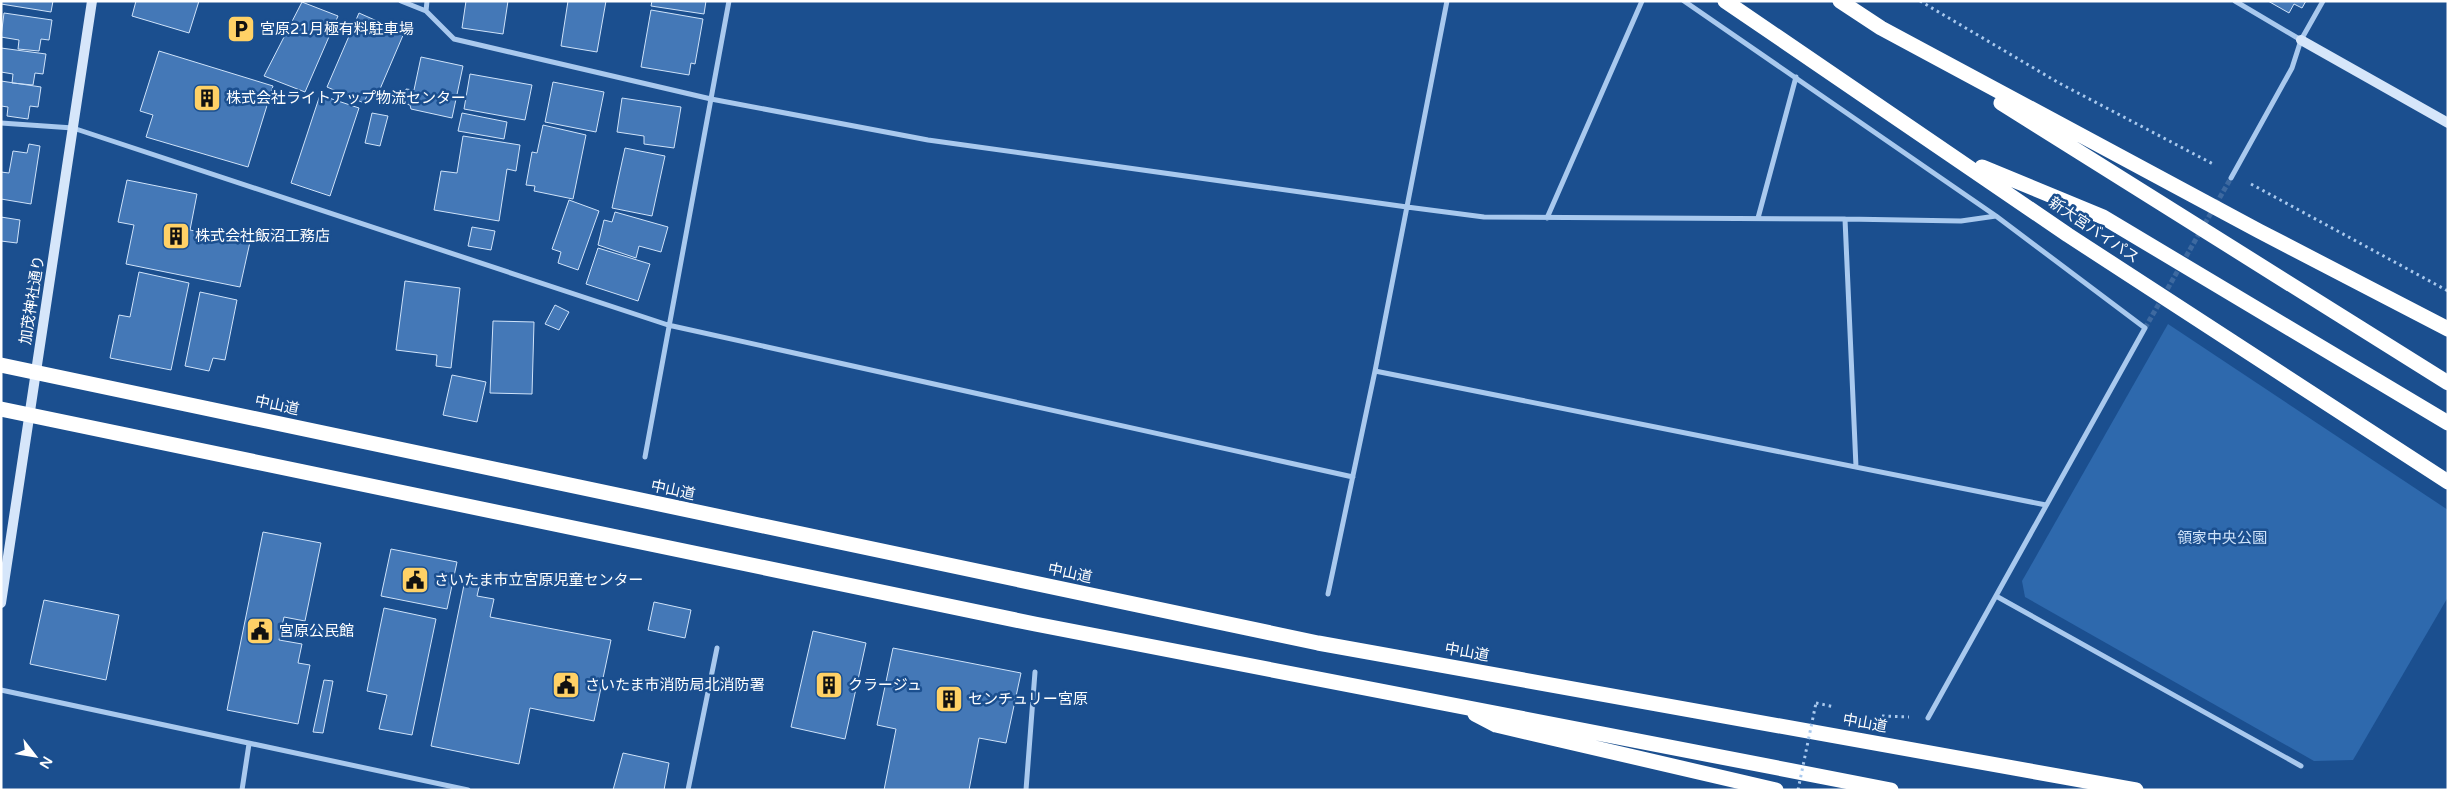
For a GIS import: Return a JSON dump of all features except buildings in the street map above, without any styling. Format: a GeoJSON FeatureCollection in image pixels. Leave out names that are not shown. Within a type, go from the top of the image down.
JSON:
{"type":"FeatureCollection","features":[{"type":"Feature","properties":{"kind":"highway","name":"新大宮バイパス"},"geometry":{"type":"LineString","coordinates":[[1725,1],[1956,156],[2076,240],[2448,482]]}},
{"type":"Feature","properties":{"kind":"highway"},"geometry":{"type":"LineString","coordinates":[[1840,1],[2448,383]]}},
{"type":"Feature","properties":{"kind":"highway"},"geometry":{"type":"LineString","coordinates":[[1881,28],[2259,231],[2448,329]]}},
{"type":"Feature","properties":{"kind":"highway"},"geometry":{"type":"LineString","coordinates":[[1956,156],[2103,217],[2448,423]]}},
{"type":"Feature","properties":{"kind":"highway","name":"中山道"},"geometry":{"type":"LineString","coordinates":[[1,365],[1318,642],[2136,790]]}},
{"type":"Feature","properties":{"kind":"highway"},"geometry":{"type":"LineString","coordinates":[[1,409],[1015,620],[1891,790]]}},
{"type":"Feature","properties":{"kind":"highway"},"geometry":{"type":"LineString","coordinates":[[1462,707],[1496,725],[1776,790]]}},
{"type":"Feature","properties":{"kind":"street","name":"加茂神社通り"},"geometry":{"type":"LineString","coordinates":[[1,603],[92,1]]}},
{"type":"Feature","properties":{"kind":"street"},"geometry":{"type":"LineString","coordinates":[[401,1],[426,11],[454,39],[711,99],[928,140],[1407,207],[1484,217],[1547,218],[1758,218],[1962,222],[1996,216]]}},
{"type":"Feature","properties":{"kind":"street"},"geometry":{"type":"LineString","coordinates":[[426,11],[427,1]]}},
{"type":"Feature","properties":{"kind":"street"},"geometry":{"type":"LineString","coordinates":[[645,457],[729,1]]}},
{"type":"Feature","properties":{"kind":"street"},"geometry":{"type":"LineString","coordinates":[[1328,594],[1375,371],[1447,1]]}},
{"type":"Feature","properties":{"kind":"street"},"geometry":{"type":"LineString","coordinates":[[1547,218],[1642,1]]}},
{"type":"Feature","properties":{"kind":"street"},"geometry":{"type":"LineString","coordinates":[[1684,1],[1996,216],[2146,328],[1928,718]]}},
{"type":"Feature","properties":{"kind":"street"},"geometry":{"type":"LineString","coordinates":[[2235,1],[2448,123]]}},
{"type":"Feature","properties":{"kind":"street"},"geometry":{"type":"LineString","coordinates":[[2232,176],[2292,68],[2301,40],[2323,1]]}},
{"type":"Feature","properties":{"kind":"street"},"geometry":{"type":"LineString","coordinates":[[1758,218],[1796,77]]}},
{"type":"Feature","properties":{"kind":"street"},"geometry":{"type":"LineString","coordinates":[[1,123],[73,128],[668,325],[1353,477]]}},
{"type":"Feature","properties":{"kind":"street"},"geometry":{"type":"LineString","coordinates":[[1845,219],[1856,467]]}},
{"type":"Feature","properties":{"kind":"street"},"geometry":{"type":"LineString","coordinates":[[1375,371],[2046,505]]}},
{"type":"Feature","properties":{"kind":"street"},"geometry":{"type":"LineString","coordinates":[[1996,596],[2301,766]]}},
{"type":"Feature","properties":{"kind":"street"},"geometry":{"type":"LineString","coordinates":[[688,790],[717,648]]}},
{"type":"Feature","properties":{"kind":"street"},"geometry":{"type":"LineString","coordinates":[[1026,790],[1035,672]]}},
{"type":"Feature","properties":{"kind":"street"},"geometry":{"type":"LineString","coordinates":[[1,690],[468,790]]}},
{"type":"Feature","properties":{"kind":"street"},"geometry":{"type":"LineString","coordinates":[[242,790],[249,744]]}},
{"type":"Feature","properties":{"kind":"path"},"geometry":{"type":"LineString","coordinates":[[1920,1],[2059,84],[2448,291]]}},
{"type":"Feature","properties":{"kind":"path"},"geometry":{"type":"LineString","coordinates":[[1798,790],[1816,703]]}},
{"type":"Feature","properties":{"kind":"path"},"geometry":{"type":"LineString","coordinates":[[1876,716],[1928,718]]}},
{"type":"Feature","properties":{"kind":"green space","name":"領家中央公園"},"geometry":{"type":"Polygon","coordinates":[[[2168,324],[2448,510],[2448,597],[2353,760],[2314,761],[2025,597],[2022,581],[2168,324]]]}},
{"type":"Feature","properties":{"kind":"tunnel"},"geometry":{"type":"LineString","coordinates":[[2145,328],[2231,178]]}},
{"type":"Feature","properties":{"kind":"place","name":"宮原21月極有料駐車場"},"geometry":{"type":"Point","coordinates":[241,29]}},
{"type":"Feature","properties":{"kind":"place","name":"株式会社ライトアップ物流センター"},"geometry":{"type":"Point","coordinates":[207,98]}},
{"type":"Feature","properties":{"kind":"place","name":"株式会社飯沼工務店"},"geometry":{"type":"Point","coordinates":[176,236]}},
{"type":"Feature","properties":{"kind":"place","name":"さいたま市立宮原児童センター"},"geometry":{"type":"Point","coordinates":[415,580]}},
{"type":"Feature","properties":{"kind":"place","name":"宮原公民館"},"geometry":{"type":"Point","coordinates":[260,631]}},
{"type":"Feature","properties":{"kind":"place","name":"さいたま市消防局北消防署"},"geometry":{"type":"Point","coordinates":[566,685]}},
{"type":"Feature","properties":{"kind":"place","name":"クラージュ"},"geometry":{"type":"Point","coordinates":[829,685]}},
{"type":"Feature","properties":{"kind":"place","name":"センチュリー宮原"},"geometry":{"type":"Point","coordinates":[949,699]}}]}
